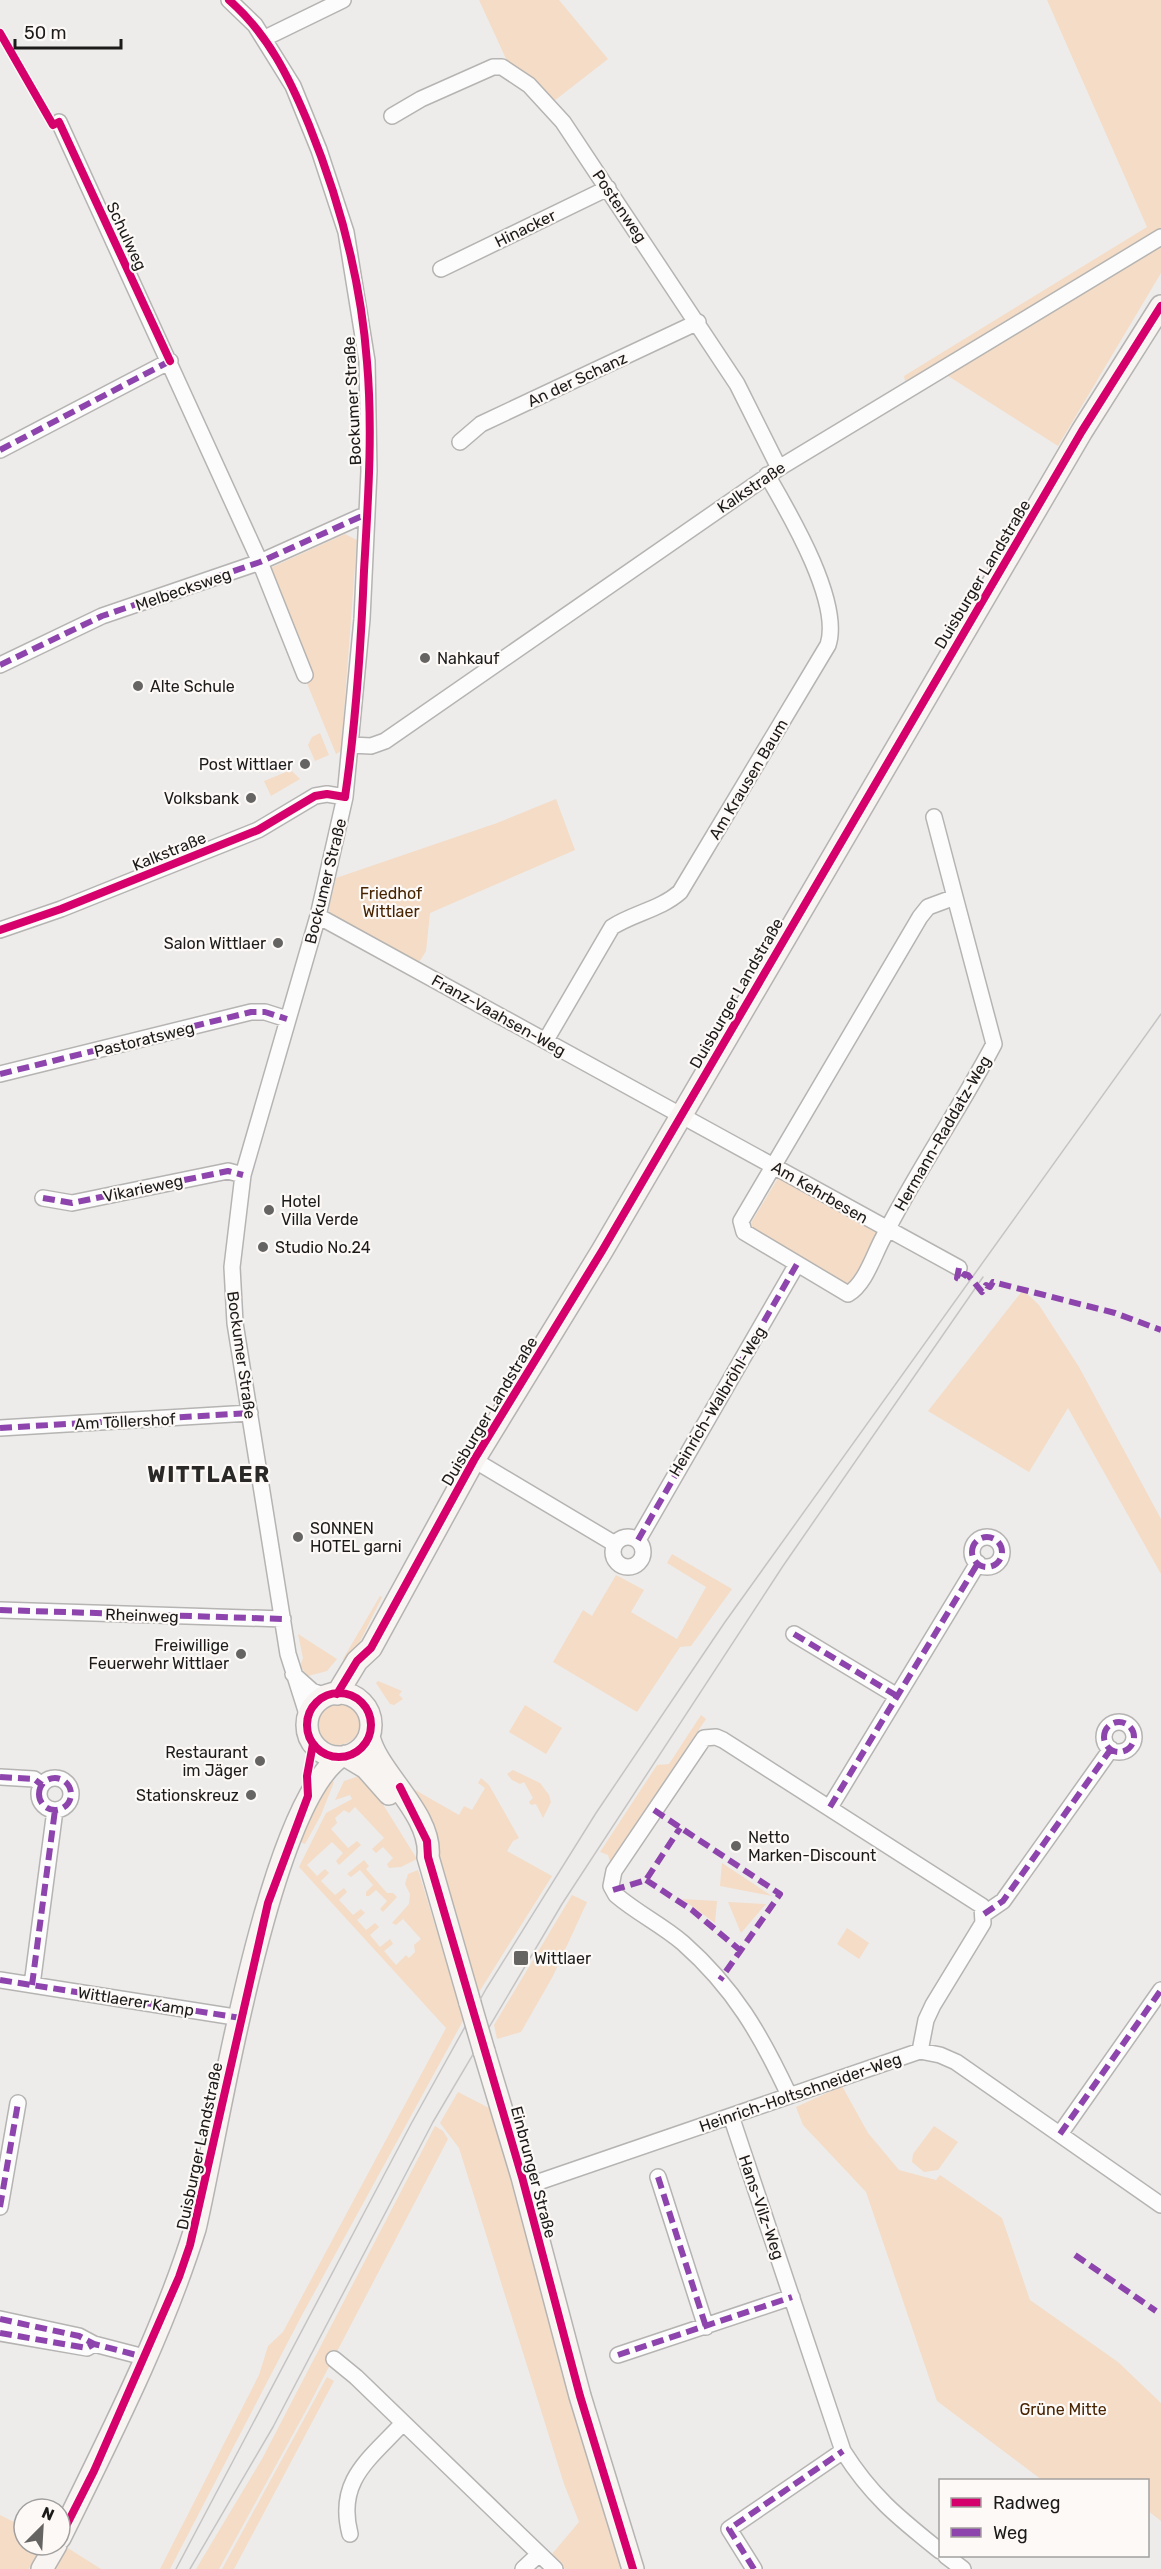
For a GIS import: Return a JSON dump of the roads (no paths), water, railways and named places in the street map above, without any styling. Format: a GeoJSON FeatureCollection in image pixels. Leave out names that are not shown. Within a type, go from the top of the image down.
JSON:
{"type":"FeatureCollection","features":[{"type":"Feature","properties":{"kind":"main road","name":"Duisburger Landstraße"},"geometry":{"type":"LineString","coordinates":[[308,1796],[307,1776],[313,1744],[308,1734],[308,1718],[316,1703],[331,1695],[357,1661],[371,1648],[474,1460],[681,1114],[1070,451],[1161,306]]}},
{"type":"Feature","properties":{"kind":"main road","name":"Duisburger Landstraße"},"geometry":{"type":"LineString","coordinates":[[72,2514],[94,2471],[179,2277],[195,2229],[268,1903],[308,1796],[328,1765],[363,1747],[369,1736],[370,1716],[362,1703],[362,1688],[370,1666],[371,1648]]}},
{"type":"Feature","properties":{"kind":"main road"},"geometry":{"type":"LineString","coordinates":[[331,1695],[349,1695],[362,1703]]}},
{"type":"Feature","properties":{"kind":"main road","name":"Einbrunger Straße"},"geometry":{"type":"LineString","coordinates":[[369,1736],[377,1757],[408,1799],[427,1841],[428,1857],[524,2187],[580,2396],[633,2569]]}},
{"type":"Feature","properties":{"kind":"main road"},"geometry":{"type":"LineString","coordinates":[[313,1744],[322,1752],[343,1757]]}},
{"type":"Feature","properties":{"kind":"main road","name":"Einbrunger Straße"},"geometry":{"type":"LineString","coordinates":[[343,1757],[363,1765],[381,1782],[401,1811],[422,1853],[428,1857]]}},
{"type":"Feature","properties":{"kind":"street","name":"Bockumer Straße"},"geometry":{"type":"LineString","coordinates":[[229,0],[249,18],[265,38],[293,86],[321,157],[346,232],[367,361],[369,471],[362,619],[345,797],[318,916],[243,1175],[232,1268],[235,1323],[288,1654],[308,1718]]}},
{"type":"Feature","properties":{"kind":"street"},"geometry":{"type":"LineString","coordinates":[[265,38],[343,0]]}},
{"type":"Feature","properties":{"kind":"street","name":"Postenweg"},"geometry":{"type":"LineString","coordinates":[[392,116],[471,75],[502,67],[529,85],[563,122],[698,322],[737,384],[773,472]]}},
{"type":"Feature","properties":{"kind":"street","name":"Schulweg"},"geometry":{"type":"LineString","coordinates":[[59,122],[260,562],[305,675]]}},
{"type":"Feature","properties":{"kind":"street","name":"Hinacker"},"geometry":{"type":"LineString","coordinates":[[441,269],[608,188]]}},
{"type":"Feature","properties":{"kind":"street","name":"Kalkstraße"},"geometry":{"type":"LineString","coordinates":[[351,745],[371,746],[385,741],[773,472],[1161,237]]}},
{"type":"Feature","properties":{"kind":"street","name":"An der Schanz"},"geometry":{"type":"LineString","coordinates":[[460,442],[481,424],[698,322]]}},
{"type":"Feature","properties":{"kind":"street"},"geometry":{"type":"LineString","coordinates":[[0,450],[170,361]]}},
{"type":"Feature","properties":{"kind":"street","name":"Am Krausen Baum"},"geometry":{"type":"LineString","coordinates":[[546,1040],[612,927],[626,918],[669,902],[680,892],[828,645],[831,635],[827,608],[808,549],[773,472]]}},
{"type":"Feature","properties":{"kind":"street","name":"Melbecksweg"},"geometry":{"type":"LineString","coordinates":[[0,665],[102,616],[260,562],[360,517],[367,517]]}},
{"type":"Feature","properties":{"kind":"street","name":"Kalkstraße"},"geometry":{"type":"LineString","coordinates":[[0,930],[61,909],[258,830],[315,796],[327,794],[345,797]]}},
{"type":"Feature","properties":{"kind":"street","name":"Hermann-Raddatz-Weg"},"geometry":{"type":"LineString","coordinates":[[887,1230],[994,1044],[934,817]]}},
{"type":"Feature","properties":{"kind":"street"},"geometry":{"type":"LineString","coordinates":[[887,1230],[862,1279],[855,1290],[848,1294],[749,1236],[741,1226],[741,1221],[920,917],[928,907],[955,897]]}},
{"type":"Feature","properties":{"kind":"street","name":"Franz-Vaahsen-Weg"},"geometry":{"type":"LineString","coordinates":[[318,916],[681,1114]]}},
{"type":"Feature","properties":{"kind":"street","name":"Pastoratsweg"},"geometry":{"type":"LineString","coordinates":[[0,1074],[251,1012],[266,1012],[287,1019]]}},
{"type":"Feature","properties":{"kind":"street","name":"Am Kehrbesen"},"geometry":{"type":"LineString","coordinates":[[681,1114],[959,1268]]}},
{"type":"Feature","properties":{"kind":"street","name":"Vikarieweg"},"geometry":{"type":"LineString","coordinates":[[43,1198],[72,1203],[228,1171],[243,1175]]}},
{"type":"Feature","properties":{"kind":"street","name":"Heinrich-Walbröhl-Weg"},"geometry":{"type":"LineString","coordinates":[[474,1460],[615,1544],[613,1552],[616,1561],[630,1567],[639,1563],[644,1554],[638,1539],[797,1264]]}},
{"type":"Feature","properties":{"kind":"street","name":"Am Töllershof"},"geometry":{"type":"LineString","coordinates":[[0,1428],[250,1413]]}},
{"type":"Feature","properties":{"kind":"street"},"geometry":{"type":"LineString","coordinates":[[615,1544],[623,1537],[638,1539]]}},
{"type":"Feature","properties":{"kind":"street"},"geometry":{"type":"LineString","coordinates":[[830,1807],[978,1563]]}},
{"type":"Feature","properties":{"kind":"street","name":"Rheinweg"},"geometry":{"type":"LineString","coordinates":[[0,1610],[283,1619]]}},
{"type":"Feature","properties":{"kind":"street"},"geometry":{"type":"LineString","coordinates":[[795,1634],[897,1696]]}},
{"type":"Feature","properties":{"kind":"street"},"geometry":{"type":"LineString","coordinates":[[293,1674],[312,1691],[331,1695]]}},
{"type":"Feature","properties":{"kind":"street"},"geometry":{"type":"LineString","coordinates":[[789,2095],[761,2035],[720,1980],[683,1943],[616,1895],[611,1886],[611,1876],[704,1738],[716,1737],[723,1740],[976,1900],[982,1906],[984,1914],[979,1929],[947,1978],[926,2020],[920,2051]]}},
{"type":"Feature","properties":{"kind":"street"},"geometry":{"type":"LineString","coordinates":[[984,1914],[1003,1901],[1111,1749]]}},
{"type":"Feature","properties":{"kind":"street"},"geometry":{"type":"LineString","coordinates":[[0,1777],[34,1779],[42,1785]]}},
{"type":"Feature","properties":{"kind":"street"},"geometry":{"type":"LineString","coordinates":[[57,1779],[69,1787],[69,1803],[55,1810],[46,1807],[40,1799],[42,1785],[57,1779]]}},
{"type":"Feature","properties":{"kind":"street"},"geometry":{"type":"LineString","coordinates":[[32,1984],[55,1810]]}},
{"type":"Feature","properties":{"kind":"street","name":"Wittlaerer Kamp"},"geometry":{"type":"LineString","coordinates":[[0,1980],[241,2018]]}},
{"type":"Feature","properties":{"kind":"street"},"geometry":{"type":"LineString","coordinates":[[1059,2134],[1161,1990]]}},
{"type":"Feature","properties":{"kind":"street","name":"Heinrich-Holtschneider-Weg"},"geometry":{"type":"LineString","coordinates":[[524,2187],[920,2051],[940,2055],[956,2062],[1161,2205]]}},
{"type":"Feature","properties":{"kind":"street"},"geometry":{"type":"LineString","coordinates":[[0,2207],[18,2103]]}},
{"type":"Feature","properties":{"kind":"street","name":"Hans-Vilz-Weg"},"geometry":{"type":"LineString","coordinates":[[731,2116],[843,2451],[861,2479],[884,2506],[939,2550]]}},
{"type":"Feature","properties":{"kind":"street"},"geometry":{"type":"LineString","coordinates":[[658,2177],[706,2327]]}},
{"type":"Feature","properties":{"kind":"street"},"geometry":{"type":"LineString","coordinates":[[618,2355],[792,2297]]}},
{"type":"Feature","properties":{"kind":"street"},"geometry":{"type":"LineString","coordinates":[[0,2319],[79,2336],[94,2344],[144,2357]]}},
{"type":"Feature","properties":{"kind":"street"},"geometry":{"type":"LineString","coordinates":[[0,2333],[87,2348],[94,2344]]}},
{"type":"Feature","properties":{"kind":"street"},"geometry":{"type":"LineString","coordinates":[[334,2360],[555,2569]]}},
{"type":"Feature","properties":{"kind":"street"},"geometry":{"type":"LineString","coordinates":[[350,2534],[345,2512],[352,2480],[403,2423]]}},
{"type":"Feature","properties":{"kind":"street"},"geometry":{"type":"LineString","coordinates":[[754,2569],[729,2529],[843,2451]]}},
{"type":"Feature","properties":{"kind":"street"},"geometry":{"type":"LineString","coordinates":[[524,2569],[539,2554]]}},
{"type":"Feature","properties":{"kind":"street"},"geometry":{"type":"LineString","coordinates":[[947,2557],[963,2569]]}},
{"type":"Feature","properties":{"kind":"tram line"},"geometry":{"type":"LineString","coordinates":[[176,2569],[411,2124],[486,1989],[596,1813],[725,1622],[1161,1014]]}},
{"type":"Feature","properties":{"kind":"tram line"},"geometry":{"type":"LineString","coordinates":[[190,2569],[273,2427],[433,2122],[562,1904],[783,1566],[983,1277]]}},
{"type":"Feature","properties":{"kind":"place","name":"Nahkauf"},"geometry":{"type":"Point","coordinates":[425,658]}},
{"type":"Feature","properties":{"kind":"place","name":"Alte Schule"},"geometry":{"type":"Point","coordinates":[138,686]}},
{"type":"Feature","properties":{"kind":"place","name":"Post Wittlaer"},"geometry":{"type":"Point","coordinates":[305,764]}},
{"type":"Feature","properties":{"kind":"place","name":"Volksbank"},"geometry":{"type":"Point","coordinates":[251,798]}},
{"type":"Feature","properties":{"kind":"place","name":"Salon Wittlaer"},"geometry":{"type":"Point","coordinates":[278,943]}},
{"type":"Feature","properties":{"kind":"place","name":"Hotel Villa Verde"},"geometry":{"type":"Point","coordinates":[269,1210]}},
{"type":"Feature","properties":{"kind":"place","name":"Studio No.24"},"geometry":{"type":"Point","coordinates":[263,1247]}},
{"type":"Feature","properties":{"kind":"place","name":"SONNEN HOTEL garni"},"geometry":{"type":"Point","coordinates":[298,1537]}},
{"type":"Feature","properties":{"kind":"place","name":"Freiwillige Feuerwehr Wittlaer"},"geometry":{"type":"Point","coordinates":[241,1654]}},
{"type":"Feature","properties":{"kind":"place","name":"Restaurant im Jäger"},"geometry":{"type":"Point","coordinates":[260,1761]}},
{"type":"Feature","properties":{"kind":"place","name":"Stationskreuz"},"geometry":{"type":"Point","coordinates":[251,1795]}},
{"type":"Feature","properties":{"kind":"place","name":"Netto Marken-Discount"},"geometry":{"type":"Point","coordinates":[736,1846]}},
{"type":"Feature","properties":{"kind":"place","name":"Wittlaer"},"geometry":{"type":"Point","coordinates":[521,1958]}},
{"type":"Feature","properties":{"kind":"district","name":"WITTLAER"},"geometry":{"type":"Point","coordinates":[209,1474]}},
{"type":"Feature","properties":{"kind":"park label","name":"Friedhof Wittlaer"},"geometry":{"type":"Point","coordinates":[391,902]}},
{"type":"Feature","properties":{"kind":"park label","name":"Grüne Mitte"},"geometry":{"type":"Point","coordinates":[1063,2409]}}]}
